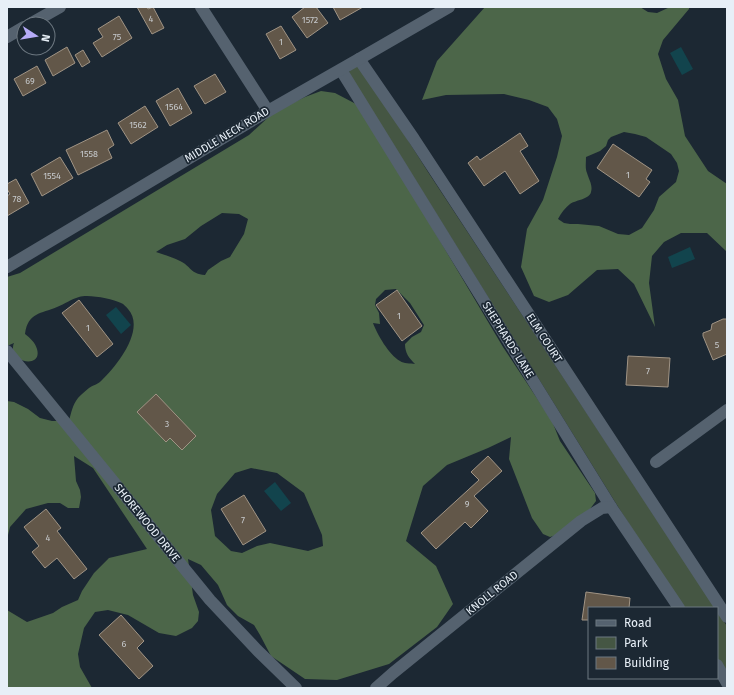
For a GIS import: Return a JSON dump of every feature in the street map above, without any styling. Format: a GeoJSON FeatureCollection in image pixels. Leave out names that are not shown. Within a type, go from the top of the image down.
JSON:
{"type":"FeatureCollection","features":[{"type":"Feature","properties":{"kind":"street"},"geometry":{"type":"LineString","coordinates":[[44,16],[60,7]]}},
{"type":"Feature","properties":{"kind":"street"},"geometry":{"type":"LineString","coordinates":[[201,7],[268,111]]}},
{"type":"Feature","properties":{"kind":"street","name":"MIDDLE NECK ROAD"},"geometry":{"type":"LineString","coordinates":[[7,267],[268,111],[449,7]]}},
{"type":"Feature","properties":{"kind":"street"},"geometry":{"type":"LineString","coordinates":[[7,37],[16,32]]}},
{"type":"Feature","properties":{"kind":"street","name":"ELM COURT"},"geometry":{"type":"LineString","coordinates":[[360,59],[727,617]]}},
{"type":"Feature","properties":{"kind":"street","name":"SHEPHARDS LANE"},"geometry":{"type":"LineString","coordinates":[[341,70],[611,507],[678,607]]}},
{"type":"Feature","properties":{"kind":"street","name":"SHOREWOOD DRIVE"},"geometry":{"type":"LineString","coordinates":[[7,351],[210,600],[257,650],[296,688]]}},
{"type":"Feature","properties":{"kind":"street"},"geometry":{"type":"LineString","coordinates":[[656,462],[727,410]]}},
{"type":"Feature","properties":{"kind":"street","name":"KNOLL ROAD"},"geometry":{"type":"LineString","coordinates":[[376,688],[581,521],[602,508],[611,507]]}},
{"type":"Feature","properties":{"kind":"street"},"geometry":{"type":"LineString","coordinates":[[718,667],[727,683]]}},
{"type":"Feature","properties":{"kind":"green space"},"geometry":{"type":"Polygon","coordinates":[[[485,7],[640,7],[648,12],[657,13],[670,7],[689,7],[689,9],[663,40],[658,54],[666,79],[678,100],[685,136],[708,171],[727,184],[727,257],[726,251],[707,233],[681,233],[664,242],[652,256],[649,283],[655,327],[634,284],[618,269],[597,270],[568,295],[549,302],[534,296],[521,267],[527,229],[543,200],[557,157],[562,136],[557,119],[548,107],[529,100],[504,94],[446,95],[422,100],[437,61],[485,7]],[[624,132],[611,137],[606,146],[600,151],[586,157],[586,169],[592,187],[591,192],[585,198],[570,204],[558,219],[564,223],[599,226],[618,234],[629,235],[642,228],[654,210],[659,197],[676,182],[679,171],[677,163],[671,154],[646,137],[624,132]]]}},
{"type":"Feature","properties":{"kind":"green space"},"geometry":{"type":"Polygon","coordinates":[[[358,66],[363,69],[428,172],[714,607],[681,607],[349,73],[350,68],[358,66]]]}},
{"type":"Feature","properties":{"kind":"green space"},"geometry":{"type":"Polygon","coordinates":[[[321,91],[335,93],[356,104],[392,160],[503,347],[552,421],[560,441],[595,493],[596,501],[590,509],[559,534],[550,537],[543,534],[532,518],[509,459],[511,437],[447,465],[423,486],[406,541],[436,566],[453,604],[437,627],[389,664],[337,680],[305,679],[271,656],[254,625],[238,616],[227,605],[218,585],[201,565],[188,559],[193,595],[199,612],[198,621],[192,628],[176,636],[159,633],[128,615],[108,610],[95,612],[84,628],[78,654],[80,667],[92,688],[7,688],[7,610],[27,622],[53,613],[78,600],[94,573],[109,558],[147,549],[93,468],[74,456],[76,481],[81,497],[79,508],[68,508],[60,503],[48,503],[26,509],[10,527],[7,539],[7,401],[14,402],[28,409],[40,418],[52,421],[69,421],[76,400],[89,388],[101,381],[122,357],[132,337],[134,327],[133,317],[122,303],[100,297],[79,297],[36,315],[29,321],[25,334],[35,344],[38,354],[35,360],[21,360],[17,357],[14,351],[14,343],[7,346],[7,277],[20,273],[249,135],[274,112],[321,91]],[[222,213],[201,226],[185,239],[167,245],[156,252],[184,263],[196,273],[205,275],[208,270],[230,257],[244,234],[248,219],[239,214],[222,213]],[[396,289],[385,290],[376,299],[375,305],[379,313],[380,324],[373,323],[377,333],[396,358],[405,363],[415,364],[408,355],[405,344],[412,337],[421,332],[424,325],[410,303],[396,289]],[[251,468],[235,473],[217,494],[211,510],[215,536],[231,551],[242,553],[257,546],[270,543],[308,551],[323,546],[322,535],[304,493],[277,473],[251,468]]]}},
{"type":"Feature","properties":{"kind":"green space"},"geometry":{"type":"Polygon","coordinates":[[[718,612],[727,626],[727,678],[718,664],[718,612]]]}},
{"type":"Feature","properties":{"kind":"water"},"geometry":{"type":"Polygon","coordinates":[[[681,47],[693,69],[682,75],[670,53],[681,47]]]}},
{"type":"Feature","properties":{"kind":"water"},"geometry":{"type":"Polygon","coordinates":[[[690,247],[695,259],[672,268],[668,257],[690,247]]]}},
{"type":"Feature","properties":{"kind":"water"},"geometry":{"type":"Polygon","coordinates":[[[116,307],[131,325],[121,334],[106,315],[116,307]]]}},
{"type":"Feature","properties":{"kind":"water"},"geometry":{"type":"Polygon","coordinates":[[[275,482],[291,503],[281,511],[264,491],[275,482]]]}},
{"type":"Feature","properties":{"kind":"building"},"geometry":{"type":"Polygon","coordinates":[[[137,7],[147,7],[148,9],[153,7],[164,28],[152,34],[137,7]]]}},
{"type":"Feature","properties":{"kind":"building"},"geometry":{"type":"Polygon","coordinates":[[[305,7],[316,7],[328,23],[307,38],[292,17],[305,7]]]}},
{"type":"Feature","properties":{"kind":"building"},"geometry":{"type":"Polygon","coordinates":[[[333,7],[363,7],[340,20],[333,7]]]}},
{"type":"Feature","properties":{"kind":"building"},"geometry":{"type":"Polygon","coordinates":[[[119,16],[132,38],[102,57],[93,43],[103,37],[98,29],[119,16]]]}},
{"type":"Feature","properties":{"kind":"building"},"geometry":{"type":"Polygon","coordinates":[[[281,26],[296,50],[280,59],[266,34],[281,26]]]}},
{"type":"Feature","properties":{"kind":"building"},"geometry":{"type":"Polygon","coordinates":[[[67,47],[75,63],[53,76],[45,60],[52,56],[56,56],[56,54],[67,47]]]}},
{"type":"Feature","properties":{"kind":"building"},"geometry":{"type":"Polygon","coordinates":[[[83,50],[90,62],[82,67],[75,55],[83,50]]]}},
{"type":"Feature","properties":{"kind":"building"},"geometry":{"type":"Polygon","coordinates":[[[37,66],[46,83],[23,96],[14,79],[37,66]]]}},
{"type":"Feature","properties":{"kind":"building"},"geometry":{"type":"Polygon","coordinates":[[[215,74],[226,92],[205,104],[194,86],[215,74]]]}},
{"type":"Feature","properties":{"kind":"building"},"geometry":{"type":"Polygon","coordinates":[[[178,88],[192,113],[170,126],[156,101],[178,88]]]}},
{"type":"Feature","properties":{"kind":"building"},"geometry":{"type":"Polygon","coordinates":[[[145,106],[158,127],[131,144],[118,123],[145,106]]]}},
{"type":"Feature","properties":{"kind":"building"},"geometry":{"type":"Polygon","coordinates":[[[107,130],[114,145],[108,149],[112,158],[78,175],[66,150],[107,130]]]}},
{"type":"Feature","properties":{"kind":"building"},"geometry":{"type":"Polygon","coordinates":[[[520,133],[528,146],[520,151],[539,181],[520,194],[505,171],[484,186],[468,163],[477,156],[480,160],[520,133]]]}},
{"type":"Feature","properties":{"kind":"building"},"geometry":{"type":"Polygon","coordinates":[[[613,144],[652,170],[646,179],[650,182],[639,197],[597,168],[613,144]]]}},
{"type":"Feature","properties":{"kind":"building"},"geometry":{"type":"Polygon","coordinates":[[[60,157],[73,178],[42,196],[31,174],[60,157]]]}},
{"type":"Feature","properties":{"kind":"building"},"geometry":{"type":"Polygon","coordinates":[[[16,179],[29,203],[7,216],[7,196],[10,194],[7,189],[7,184],[16,179]]]}},
{"type":"Feature","properties":{"kind":"building"},"geometry":{"type":"Polygon","coordinates":[[[397,290],[422,326],[402,341],[376,305],[397,290]]]}},
{"type":"Feature","properties":{"kind":"building"},"geometry":{"type":"Polygon","coordinates":[[[79,300],[113,344],[97,357],[62,313],[79,300]]]}},
{"type":"Feature","properties":{"kind":"building"},"geometry":{"type":"Polygon","coordinates":[[[723,319],[727,319],[727,354],[713,360],[703,333],[711,330],[712,324],[723,319]]]}},
{"type":"Feature","properties":{"kind":"building"},"geometry":{"type":"Polygon","coordinates":[[[628,356],[670,358],[668,387],[626,385],[628,356]]]}},
{"type":"Feature","properties":{"kind":"building"},"geometry":{"type":"Polygon","coordinates":[[[156,394],[196,436],[182,450],[170,438],[166,442],[137,412],[156,394]]]}},
{"type":"Feature","properties":{"kind":"building"},"geometry":{"type":"Polygon","coordinates":[[[488,456],[502,471],[474,496],[488,511],[471,528],[465,522],[436,549],[421,533],[479,480],[471,472],[488,456]]]}},
{"type":"Feature","properties":{"kind":"building"},"geometry":{"type":"Polygon","coordinates":[[[244,495],[266,531],[243,545],[221,509],[244,495]]]}},
{"type":"Feature","properties":{"kind":"building"},"geometry":{"type":"Polygon","coordinates":[[[46,509],[61,528],[57,531],[87,569],[74,579],[57,558],[45,568],[32,552],[39,546],[24,527],[46,509]]]}},
{"type":"Feature","properties":{"kind":"building"},"geometry":{"type":"Polygon","coordinates":[[[586,592],[630,598],[629,607],[588,607],[588,620],[582,620],[586,592]]]}},
{"type":"Feature","properties":{"kind":"building"},"geometry":{"type":"Polygon","coordinates":[[[121,615],[144,641],[137,648],[153,666],[139,679],[99,635],[121,615]]]}}]}
